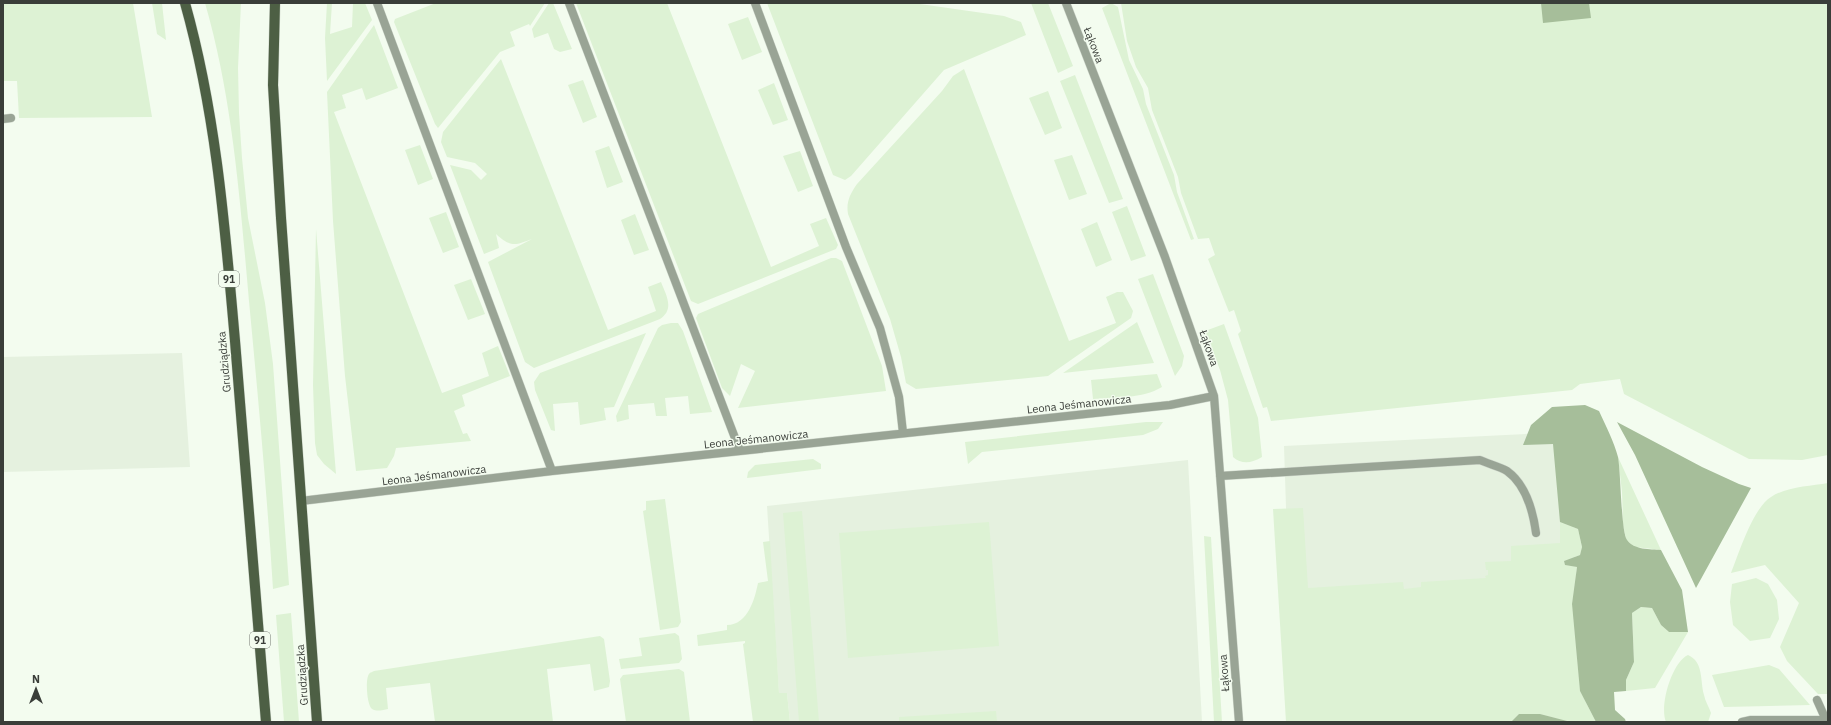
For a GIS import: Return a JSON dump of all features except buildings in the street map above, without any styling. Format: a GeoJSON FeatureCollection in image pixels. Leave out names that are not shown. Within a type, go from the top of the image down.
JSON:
{"type":"FeatureCollection","features":[{"type":"Feature","properties":{"kind":"main road","name":"Grudziądzka"},"geometry":{"type":"LineString","coordinates":[[185,3],[203,74],[215,148],[229,282],[266,722]]}},
{"type":"Feature","properties":{"kind":"main road","name":"Grudziądzka"},"geometry":{"type":"LineString","coordinates":[[276,3],[273,85],[317,722]]}},
{"type":"Feature","properties":{"kind":"street"},"geometry":{"type":"LineString","coordinates":[[376,3],[552,471]]}},
{"type":"Feature","properties":{"kind":"street"},"geometry":{"type":"LineString","coordinates":[[569,3],[740,451]]}},
{"type":"Feature","properties":{"kind":"street"},"geometry":{"type":"LineString","coordinates":[[755,3],[846,247],[880,328],[899,397],[903,433]]}},
{"type":"Feature","properties":{"kind":"street","name":"Łąkowa"},"geometry":{"type":"LineString","coordinates":[[1066,3],[1165,257],[1214,396],[1239,722]]}},
{"type":"Feature","properties":{"kind":"street","name":"Leona Jeśmanowicza"},"geometry":{"type":"LineString","coordinates":[[301,501],[552,471],[1170,405],[1214,396]]}},
{"type":"Feature","properties":{"kind":"street"},"geometry":{"type":"LineString","coordinates":[[1220,476],[1480,460],[1507,471],[1524,491],[1533,512],[1536,533]]}},
{"type":"Feature","properties":{"kind":"street"},"geometry":{"type":"LineString","coordinates":[[1742,722],[1751,720],[1826,721],[1817,700]]}},
{"type":"Feature","properties":{"kind":"shaded area"},"geometry":{"type":"Polygon","coordinates":[[[182,353],[190,467],[3,472],[3,357],[182,353]]]}},
{"type":"Feature","properties":{"kind":"shaded area"},"geometry":{"type":"Polygon","coordinates":[[[1565,432],[1588,722],[1293,722],[1284,446],[1565,432]]]}},
{"type":"Feature","properties":{"kind":"shaded area"},"geometry":{"type":"Polygon","coordinates":[[[1188,460],[1202,722],[790,722],[787,693],[779,694],[767,506],[1188,460]]]}},
{"type":"Feature","properties":{"kind":"green space"},"geometry":{"type":"Polygon","coordinates":[[[3,3],[133,3],[152,117],[19,118],[17,81],[3,81],[3,3]]]}},
{"type":"Feature","properties":{"kind":"green space"},"geometry":{"type":"Polygon","coordinates":[[[152,3],[162,3],[166,40],[157,34],[152,3]]]}},
{"type":"Feature","properties":{"kind":"green space"},"geometry":{"type":"Polygon","coordinates":[[[205,3],[241,3],[238,68],[242,158],[248,218],[265,303],[273,364],[289,585],[273,589],[262,445],[239,188],[229,114],[215,40],[205,3]]]}},
{"type":"Feature","properties":{"kind":"green space"},"geometry":{"type":"Polygon","coordinates":[[[327,3],[332,3],[330,34],[352,27],[353,3],[365,3],[372,20],[327,81],[325,38],[327,3]]]}},
{"type":"Feature","properties":{"kind":"green space"},"geometry":{"type":"Polygon","coordinates":[[[436,3],[545,3],[530,26],[529,24],[510,32],[515,46],[500,52],[438,128],[435,124],[394,22],[395,19],[436,3]]]}},
{"type":"Feature","properties":{"kind":"green space"},"geometry":{"type":"Polygon","coordinates":[[[549,3],[553,3],[572,49],[560,52],[554,49],[548,33],[534,38],[532,29],[549,3]]]}},
{"type":"Feature","properties":{"kind":"green space"},"geometry":{"type":"Polygon","coordinates":[[[576,3],[667,3],[771,267],[819,246],[810,224],[826,218],[838,245],[836,249],[698,304],[691,301],[576,3]]]}},
{"type":"Feature","properties":{"kind":"green space"},"geometry":{"type":"Polygon","coordinates":[[[767,3],[913,3],[1004,16],[1021,22],[1026,35],[944,70],[851,176],[845,180],[833,175],[767,3]]]}},
{"type":"Feature","properties":{"kind":"green space"},"geometry":{"type":"Polygon","coordinates":[[[1031,3],[1048,3],[1073,66],[1058,73],[1031,3]]]}},
{"type":"Feature","properties":{"kind":"green space"},"geometry":{"type":"Polygon","coordinates":[[[1111,3],[1118,7],[1129,60],[1143,89],[1146,104],[1174,175],[1177,192],[1194,239],[1191,240],[1102,8],[1111,3]]]}},
{"type":"Feature","properties":{"kind":"green space"},"geometry":{"type":"Polygon","coordinates":[[[1121,3],[1828,3],[1828,455],[1802,460],[1749,459],[1624,394],[1620,379],[1580,384],[1572,390],[1271,421],[1267,407],[1263,408],[1238,334],[1241,331],[1234,310],[1229,312],[1208,259],[1215,255],[1209,238],[1198,239],[1181,193],[1178,177],[1152,110],[1148,88],[1136,67],[1127,41],[1121,3]]]}},
{"type":"Feature","properties":{"kind":"green space"},"geometry":{"type":"Polygon","coordinates":[[[1541,3],[1589,3],[1591,18],[1543,23],[1541,3]]]}},
{"type":"Feature","properties":{"kind":"green space"},"geometry":{"type":"Polygon","coordinates":[[[748,17],[762,52],[742,60],[728,24],[748,17]]]}},
{"type":"Feature","properties":{"kind":"green space"},"geometry":{"type":"Polygon","coordinates":[[[374,25],[398,88],[366,100],[362,88],[342,95],[346,108],[334,112],[442,393],[489,376],[482,353],[498,346],[510,376],[462,395],[465,406],[454,411],[463,434],[467,433],[471,441],[396,448],[394,456],[387,468],[356,471],[345,376],[333,221],[327,92],[374,25]]]}},
{"type":"Feature","properties":{"kind":"green space"},"geometry":{"type":"Polygon","coordinates":[[[501,59],[608,330],[656,311],[648,287],[661,282],[668,302],[667,311],[660,319],[534,368],[525,362],[488,262],[532,239],[514,244],[506,242],[496,234],[499,248],[484,254],[450,165],[471,170],[481,180],[487,174],[475,163],[447,157],[441,142],[443,132],[501,59]]]}},
{"type":"Feature","properties":{"kind":"green space"},"geometry":{"type":"Polygon","coordinates":[[[964,69],[1069,341],[1116,323],[1106,297],[1117,292],[1123,292],[1133,311],[1131,318],[1048,376],[916,389],[906,383],[901,357],[890,319],[848,214],[848,202],[857,184],[942,91],[953,76],[964,69]]]}},
{"type":"Feature","properties":{"kind":"green space"},"geometry":{"type":"Polygon","coordinates":[[[1075,75],[1123,199],[1109,203],[1060,81],[1075,75]]]}},
{"type":"Feature","properties":{"kind":"green space"},"geometry":{"type":"Polygon","coordinates":[[[583,80],[597,117],[583,123],[568,85],[583,80]]]}},
{"type":"Feature","properties":{"kind":"green space"},"geometry":{"type":"Polygon","coordinates":[[[774,83],[788,120],[773,125],[758,90],[774,83]]]}},
{"type":"Feature","properties":{"kind":"green space"},"geometry":{"type":"Polygon","coordinates":[[[1048,91],[1062,128],[1045,135],[1029,98],[1048,91]]]}},
{"type":"Feature","properties":{"kind":"green space"},"geometry":{"type":"Polygon","coordinates":[[[420,145],[433,179],[418,185],[405,150],[420,145]]]}},
{"type":"Feature","properties":{"kind":"green space"},"geometry":{"type":"Polygon","coordinates":[[[609,146],[623,182],[607,188],[595,151],[609,146]]]}},
{"type":"Feature","properties":{"kind":"green space"},"geometry":{"type":"Polygon","coordinates":[[[800,151],[813,186],[798,192],[783,156],[800,151]]]}},
{"type":"Feature","properties":{"kind":"green space"},"geometry":{"type":"Polygon","coordinates":[[[1072,155],[1087,194],[1069,200],[1054,160],[1072,155]]]}},
{"type":"Feature","properties":{"kind":"green space"},"geometry":{"type":"Polygon","coordinates":[[[1127,206],[1146,256],[1131,261],[1112,212],[1127,206]]]}},
{"type":"Feature","properties":{"kind":"green space"},"geometry":{"type":"Polygon","coordinates":[[[446,212],[459,247],[443,253],[429,218],[446,212]]]}},
{"type":"Feature","properties":{"kind":"green space"},"geometry":{"type":"Polygon","coordinates":[[[635,214],[649,250],[634,255],[621,220],[635,214]]]}},
{"type":"Feature","properties":{"kind":"green space"},"geometry":{"type":"Polygon","coordinates":[[[1097,222],[1112,260],[1096,267],[1081,229],[1097,222]]]}},
{"type":"Feature","properties":{"kind":"green space"},"geometry":{"type":"Polygon","coordinates":[[[316,229],[336,474],[324,464],[317,455],[315,443],[313,385],[316,229]]]}},
{"type":"Feature","properties":{"kind":"green space"},"geometry":{"type":"Polygon","coordinates":[[[831,258],[836,258],[842,261],[882,366],[886,391],[738,408],[755,371],[741,364],[730,396],[722,388],[696,318],[698,314],[831,258]]]}},
{"type":"Feature","properties":{"kind":"green space"},"geometry":{"type":"Polygon","coordinates":[[[1153,274],[1184,356],[1182,366],[1175,376],[1138,279],[1153,274]]]}},
{"type":"Feature","properties":{"kind":"green space"},"geometry":{"type":"Polygon","coordinates":[[[471,279],[485,314],[468,320],[454,285],[471,279]]]}},
{"type":"Feature","properties":{"kind":"green space"},"geometry":{"type":"Polygon","coordinates":[[[1137,322],[1154,363],[1063,373],[1137,322]]]}},
{"type":"Feature","properties":{"kind":"green space"},"geometry":{"type":"Polygon","coordinates":[[[678,323],[683,331],[712,412],[690,414],[688,396],[665,398],[667,416],[656,416],[654,403],[628,405],[629,419],[617,422],[616,416],[658,328],[662,325],[678,323]]]}},
{"type":"Feature","properties":{"kind":"green space"},"geometry":{"type":"Polygon","coordinates":[[[1224,324],[1258,418],[1262,457],[1251,462],[1243,462],[1236,460],[1233,457],[1228,400],[1220,370],[1205,331],[1224,324]]]}},
{"type":"Feature","properties":{"kind":"green space"},"geometry":{"type":"Polygon","coordinates":[[[646,333],[614,407],[604,408],[606,420],[580,425],[578,402],[553,404],[555,431],[551,430],[535,390],[534,382],[540,373],[646,333]]]}},
{"type":"Feature","properties":{"kind":"green space"},"geometry":{"type":"Polygon","coordinates":[[[1157,374],[1162,387],[1154,391],[1137,396],[1093,399],[1091,380],[1157,374]]]}},
{"type":"Feature","properties":{"kind":"green space"},"geometry":{"type":"Polygon","coordinates":[[[1585,405],[1599,411],[1610,434],[1618,457],[1623,526],[1627,540],[1634,546],[1661,550],[1682,590],[1688,632],[1669,632],[1661,625],[1652,608],[1641,607],[1632,613],[1634,662],[1626,680],[1626,691],[1614,692],[1615,710],[1625,719],[1626,722],[1596,722],[1580,691],[1572,604],[1577,567],[1565,565],[1564,561],[1580,555],[1582,547],[1578,529],[1560,522],[1553,444],[1523,445],[1531,425],[1552,407],[1585,405]]]}},
{"type":"Feature","properties":{"kind":"green space"},"geometry":{"type":"Polygon","coordinates":[[[1146,422],[1163,422],[1158,429],[1143,435],[982,452],[968,464],[965,442],[1146,422]]]}},
{"type":"Feature","properties":{"kind":"green space"},"geometry":{"type":"Polygon","coordinates":[[[1617,422],[1702,467],[1751,488],[1696,588],[1635,455],[1617,422]]]}},
{"type":"Feature","properties":{"kind":"green space"},"geometry":{"type":"Polygon","coordinates":[[[1618,457],[1661,550],[1635,547],[1626,540],[1623,524],[1622,492],[1618,457]]]}},
{"type":"Feature","properties":{"kind":"green space"},"geometry":{"type":"Polygon","coordinates":[[[813,459],[821,464],[821,469],[747,478],[748,472],[755,465],[813,459]]]}},
{"type":"Feature","properties":{"kind":"green space"},"geometry":{"type":"Polygon","coordinates":[[[1828,483],[1828,694],[1818,694],[1787,661],[1780,647],[1799,603],[1765,565],[1731,573],[1747,532],[1764,503],[1771,497],[1784,491],[1798,487],[1828,483]]]}},
{"type":"Feature","properties":{"kind":"green space"},"geometry":{"type":"Polygon","coordinates":[[[665,499],[681,622],[678,627],[660,630],[643,511],[646,510],[646,501],[665,499]]]}},
{"type":"Feature","properties":{"kind":"green space"},"geometry":{"type":"Polygon","coordinates":[[[1303,508],[1308,588],[1403,582],[1404,589],[1421,587],[1421,582],[1486,578],[1485,576],[1488,575],[1488,570],[1486,570],[1485,562],[1511,561],[1511,546],[1560,543],[1560,522],[1578,529],[1582,547],[1580,555],[1564,561],[1565,565],[1577,567],[1572,604],[1580,691],[1596,722],[1571,722],[1540,714],[1519,714],[1511,722],[1286,722],[1273,509],[1303,508]]]}},
{"type":"Feature","properties":{"kind":"green space"},"geometry":{"type":"Polygon","coordinates":[[[802,511],[819,722],[799,722],[783,513],[802,511]]]}},
{"type":"Feature","properties":{"kind":"green space"},"geometry":{"type":"Polygon","coordinates":[[[989,522],[999,646],[848,658],[839,533],[989,522]]]}},
{"type":"Feature","properties":{"kind":"green space"},"geometry":{"type":"Polygon","coordinates":[[[1204,536],[1211,537],[1222,722],[1214,722],[1204,536]]]}},
{"type":"Feature","properties":{"kind":"green space"},"geometry":{"type":"Polygon","coordinates":[[[770,541],[779,693],[787,693],[790,722],[753,722],[743,644],[745,641],[698,646],[697,635],[727,630],[727,625],[740,621],[745,616],[755,596],[758,583],[768,581],[763,542],[770,541]]]}},
{"type":"Feature","properties":{"kind":"green space"},"geometry":{"type":"Polygon","coordinates":[[[1756,578],[1768,584],[1777,600],[1779,619],[1770,638],[1750,641],[1733,625],[1730,602],[1732,584],[1756,578]]]}},
{"type":"Feature","properties":{"kind":"green space"},"geometry":{"type":"Polygon","coordinates":[[[1641,607],[1652,608],[1661,625],[1669,632],[1688,632],[1655,688],[1626,691],[1626,680],[1634,662],[1632,613],[1641,607]]]}},
{"type":"Feature","properties":{"kind":"green space"},"geometry":{"type":"Polygon","coordinates":[[[291,613],[299,722],[284,722],[276,615],[291,613]]]}},
{"type":"Feature","properties":{"kind":"green space"},"geometry":{"type":"Polygon","coordinates":[[[675,633],[679,636],[682,659],[679,663],[621,669],[619,659],[642,656],[639,638],[675,633]]]}},
{"type":"Feature","properties":{"kind":"green space"},"geometry":{"type":"Polygon","coordinates":[[[600,636],[604,639],[610,681],[609,687],[594,691],[590,664],[547,669],[553,722],[435,722],[430,683],[386,688],[388,709],[374,710],[370,707],[367,686],[368,677],[369,673],[374,671],[600,636]]]}},
{"type":"Feature","properties":{"kind":"green space"},"geometry":{"type":"Polygon","coordinates":[[[1688,655],[1697,662],[1699,667],[1703,690],[1711,713],[1708,722],[1666,722],[1664,706],[1668,685],[1677,666],[1682,659],[1688,655]]]}},
{"type":"Feature","properties":{"kind":"green space"},"geometry":{"type":"Polygon","coordinates":[[[1769,665],[1779,669],[1810,705],[1724,707],[1712,675],[1769,665]]]}},
{"type":"Feature","properties":{"kind":"green space"},"geometry":{"type":"Polygon","coordinates":[[[679,669],[684,672],[690,722],[626,722],[620,679],[623,675],[679,669]]]}},
{"type":"Feature","properties":{"kind":"green space"},"geometry":{"type":"Polygon","coordinates":[[[996,711],[997,722],[899,722],[899,717],[996,711]]]}},
{"type":"Feature","properties":{"kind":"green space"},"geometry":{"type":"Polygon","coordinates":[[[1519,714],[1540,714],[1571,722],[1511,722],[1519,714]]]}}]}
